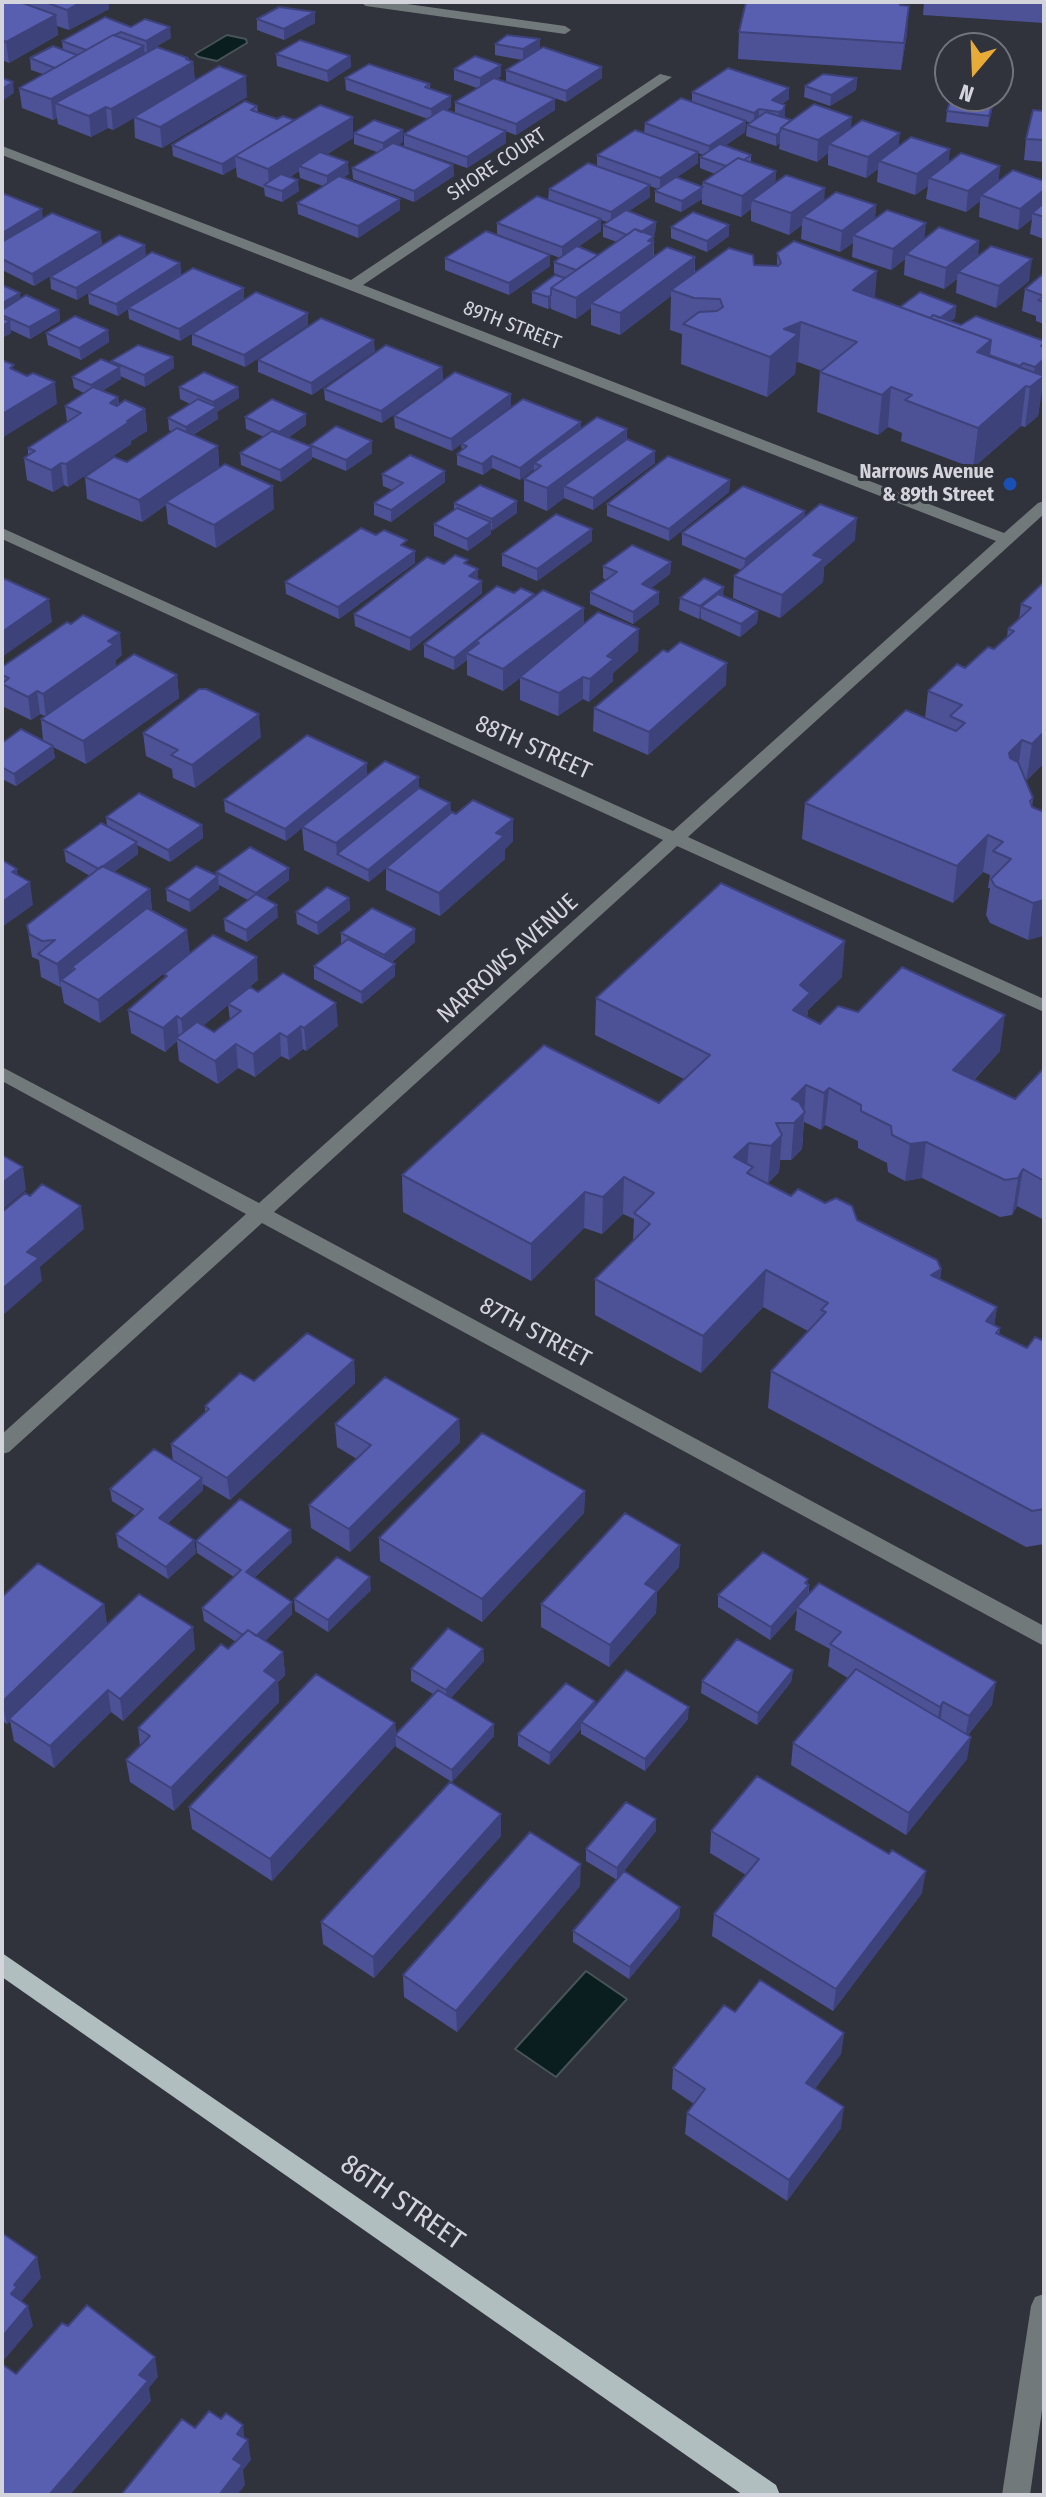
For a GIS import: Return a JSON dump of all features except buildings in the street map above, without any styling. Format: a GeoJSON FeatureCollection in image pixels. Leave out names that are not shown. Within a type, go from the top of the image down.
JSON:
{"type":"FeatureCollection","features":[{"type":"Feature","properties":{"kind":"main road","name":"86TH STREET"},"geometry":{"type":"LineString","coordinates":[[2,1964],[766,2495]]}},
{"type":"Feature","properties":{"kind":"street"},"geometry":{"type":"LineString","coordinates":[[366,2],[417,6],[565,30]]}},
{"type":"Feature","properties":{"kind":"street","name":"SHORE COURT"},"geometry":{"type":"LineString","coordinates":[[352,286],[665,77]]}},
{"type":"Feature","properties":{"kind":"street","name":"89TH STREET"},"geometry":{"type":"LineString","coordinates":[[2,150],[1007,540]]}},
{"type":"Feature","properties":{"kind":"street","name":"NARROWS AVENUE"},"geometry":{"type":"LineString","coordinates":[[2,1446],[1044,506]]}},
{"type":"Feature","properties":{"kind":"street","name":"88TH STREET"},"geometry":{"type":"LineString","coordinates":[[2,533],[1044,1006]]}},
{"type":"Feature","properties":{"kind":"street","name":"87TH STREET"},"geometry":{"type":"LineString","coordinates":[[2,1073],[1044,1637]]}},
{"type":"Feature","properties":{"kind":"street"},"geometry":{"type":"LineString","coordinates":[[1016,2495],[1044,2306]]}},
{"type":"Feature","properties":{"kind":"shaded area"},"geometry":{"type":"Polygon","coordinates":[[[227,35],[246,39],[247,43],[217,61],[195,54],[227,35]]]}},
{"type":"Feature","properties":{"kind":"shaded area"},"geometry":{"type":"Polygon","coordinates":[[[586,1971],[627,1999],[556,2077],[515,2049],[586,1971]]]}},
{"type":"Feature","properties":{"kind":"place","name":"Narrows Avenue & 89th Street"},"geometry":{"type":"Point","coordinates":[1010,484]}}]}
